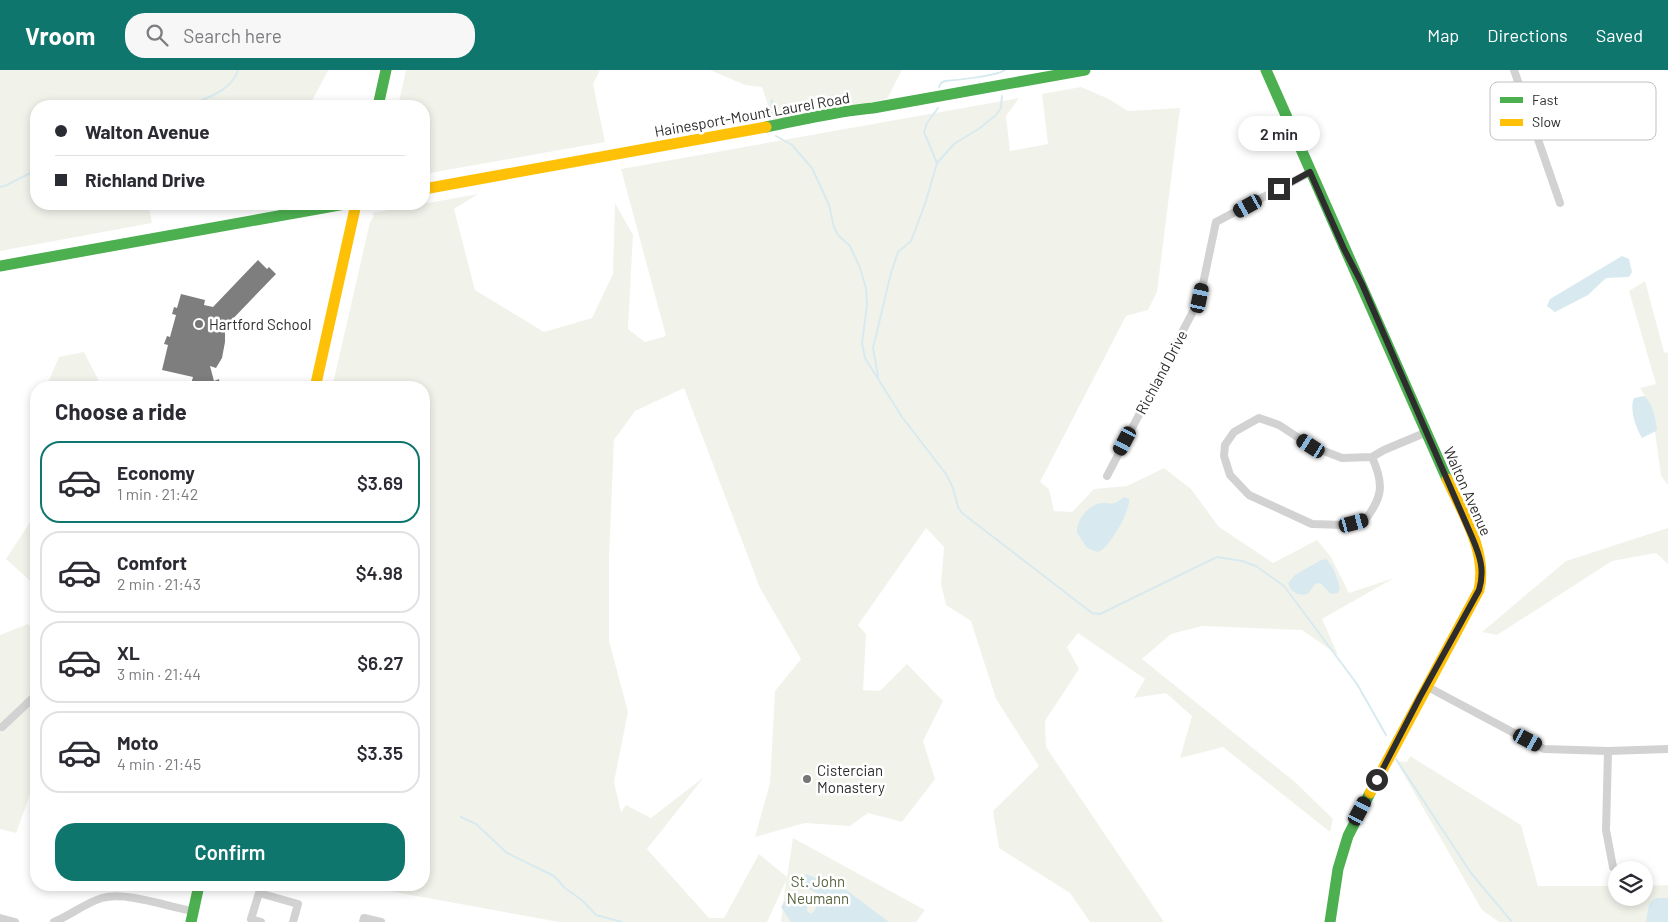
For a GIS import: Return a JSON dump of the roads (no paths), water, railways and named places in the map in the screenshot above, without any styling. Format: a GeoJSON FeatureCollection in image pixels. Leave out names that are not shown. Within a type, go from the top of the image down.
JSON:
{"type":"FeatureCollection","features":[{"type":"Feature","properties":{"kind":"street"},"geometry":{"type":"LineString","coordinates":[[379,100],[386,70]]}},
{"type":"Feature","properties":{"kind":"street","name":"Hainesport-Mount Laurel Road"},"geometry":{"type":"LineString","coordinates":[[430,188],[775,125],[840,111],[872,108],[1085,70]]}},
{"type":"Feature","properties":{"kind":"street","name":"Walton Avenue"},"geometry":{"type":"LineString","coordinates":[[1266,70],[1427,432],[1476,547],[1483,572],[1479,590],[1426,686],[1346,841],[1338,869],[1330,922]]}},
{"type":"Feature","properties":{"kind":"street"},"geometry":{"type":"LineString","coordinates":[[1514,70],[1518,82]]}},
{"type":"Feature","properties":{"kind":"street"},"geometry":{"type":"LineString","coordinates":[[1538,140],[1560,203]]}},
{"type":"Feature","properties":{"kind":"street","name":"Richland Drive"},"geometry":{"type":"LineString","coordinates":[[1106,476],[1200,298],[1216,222],[1310,172]]}},
{"type":"Feature","properties":{"kind":"street"},"geometry":{"type":"LineString","coordinates":[[0,266],[312,210]]}},
{"type":"Feature","properties":{"kind":"street"},"geometry":{"type":"LineString","coordinates":[[317,381],[355,210]]}},
{"type":"Feature","properties":{"kind":"street"},"geometry":{"type":"LineString","coordinates":[[1372,457],[1380,477],[1381,490],[1378,500],[1364,520],[1344,525],[1312,524],[1249,495],[1230,474],[1224,456],[1226,445],[1234,432],[1259,418],[1279,425],[1311,446],[1342,458],[1372,457],[1427,432]]}},
{"type":"Feature","properties":{"kind":"street"},"geometry":{"type":"LineString","coordinates":[[1426,686],[1544,749],[1608,751],[1668,749]]}},
{"type":"Feature","properties":{"kind":"street"},"geometry":{"type":"LineString","coordinates":[[2,727],[30,701]]}},
{"type":"Feature","properties":{"kind":"street"},"geometry":{"type":"LineString","coordinates":[[1608,751],[1606,830],[1612,861]]}},
{"type":"Feature","properties":{"kind":"street"},"geometry":{"type":"LineString","coordinates":[[54,922],[95,901],[111,896],[124,897],[192,916],[198,891]]}},
{"type":"Feature","properties":{"kind":"street"},"geometry":{"type":"LineString","coordinates":[[260,922],[251,920],[258,893],[298,904],[294,922]]}},
{"type":"Feature","properties":{"kind":"street"},"geometry":{"type":"LineString","coordinates":[[0,918],[15,922]]}},
{"type":"Feature","properties":{"kind":"street"},"geometry":{"type":"LineString","coordinates":[[362,922],[364,918],[381,922]]}},
{"type":"Feature","properties":{"kind":"waterway"},"geometry":{"type":"LineString","coordinates":[[203,100],[224,89],[235,77],[238,70]]}},
{"type":"Feature","properties":{"kind":"waterway"},"geometry":{"type":"LineString","coordinates":[[939,87],[945,81],[986,76],[1005,70]]}},
{"type":"Feature","properties":{"kind":"waterway"},"geometry":{"type":"LineString","coordinates":[[878,376],[873,348],[891,273],[898,252],[911,241],[926,201],[937,163],[954,144],[980,128],[996,115],[1001,108],[1002,96]]}},
{"type":"Feature","properties":{"kind":"waterway"},"geometry":{"type":"LineString","coordinates":[[770,122],[772,100]]}},
{"type":"Feature","properties":{"kind":"waterway"},"geometry":{"type":"LineString","coordinates":[[937,163],[924,132],[927,123],[938,108]]}},
{"type":"Feature","properties":{"kind":"waterway"},"geometry":{"type":"LineString","coordinates":[[776,136],[792,145],[812,168],[829,205],[834,227],[838,235],[850,246],[860,268],[866,288],[867,305],[862,343],[865,358],[902,417],[946,474],[962,513],[1092,613],[1100,614],[1217,557],[1242,561],[1256,566],[1284,586],[1357,684],[1386,735]]}},
{"type":"Feature","properties":{"kind":"waterway"},"geometry":{"type":"LineString","coordinates":[[0,187],[30,173]]}},
{"type":"Feature","properties":{"kind":"waterway"},"geometry":{"type":"LineString","coordinates":[[1396,759],[1471,873],[1512,922]]}},
{"type":"Feature","properties":{"kind":"waterway"},"geometry":{"type":"LineString","coordinates":[[461,817],[476,824],[507,853],[554,876],[596,915],[622,922]]}},
{"type":"Feature","properties":{"kind":"place","name":"Hartford School"},"geometry":{"type":"Point","coordinates":[199,324]}},
{"type":"Feature","properties":{"kind":"place","name":"Cistercian Monastery"},"geometry":{"type":"Point","coordinates":[807,779]}},
{"type":"Feature","properties":{"kind":"park label","name":"St. John Neumann"},"geometry":{"type":"Point","coordinates":[818,890]}}]}
